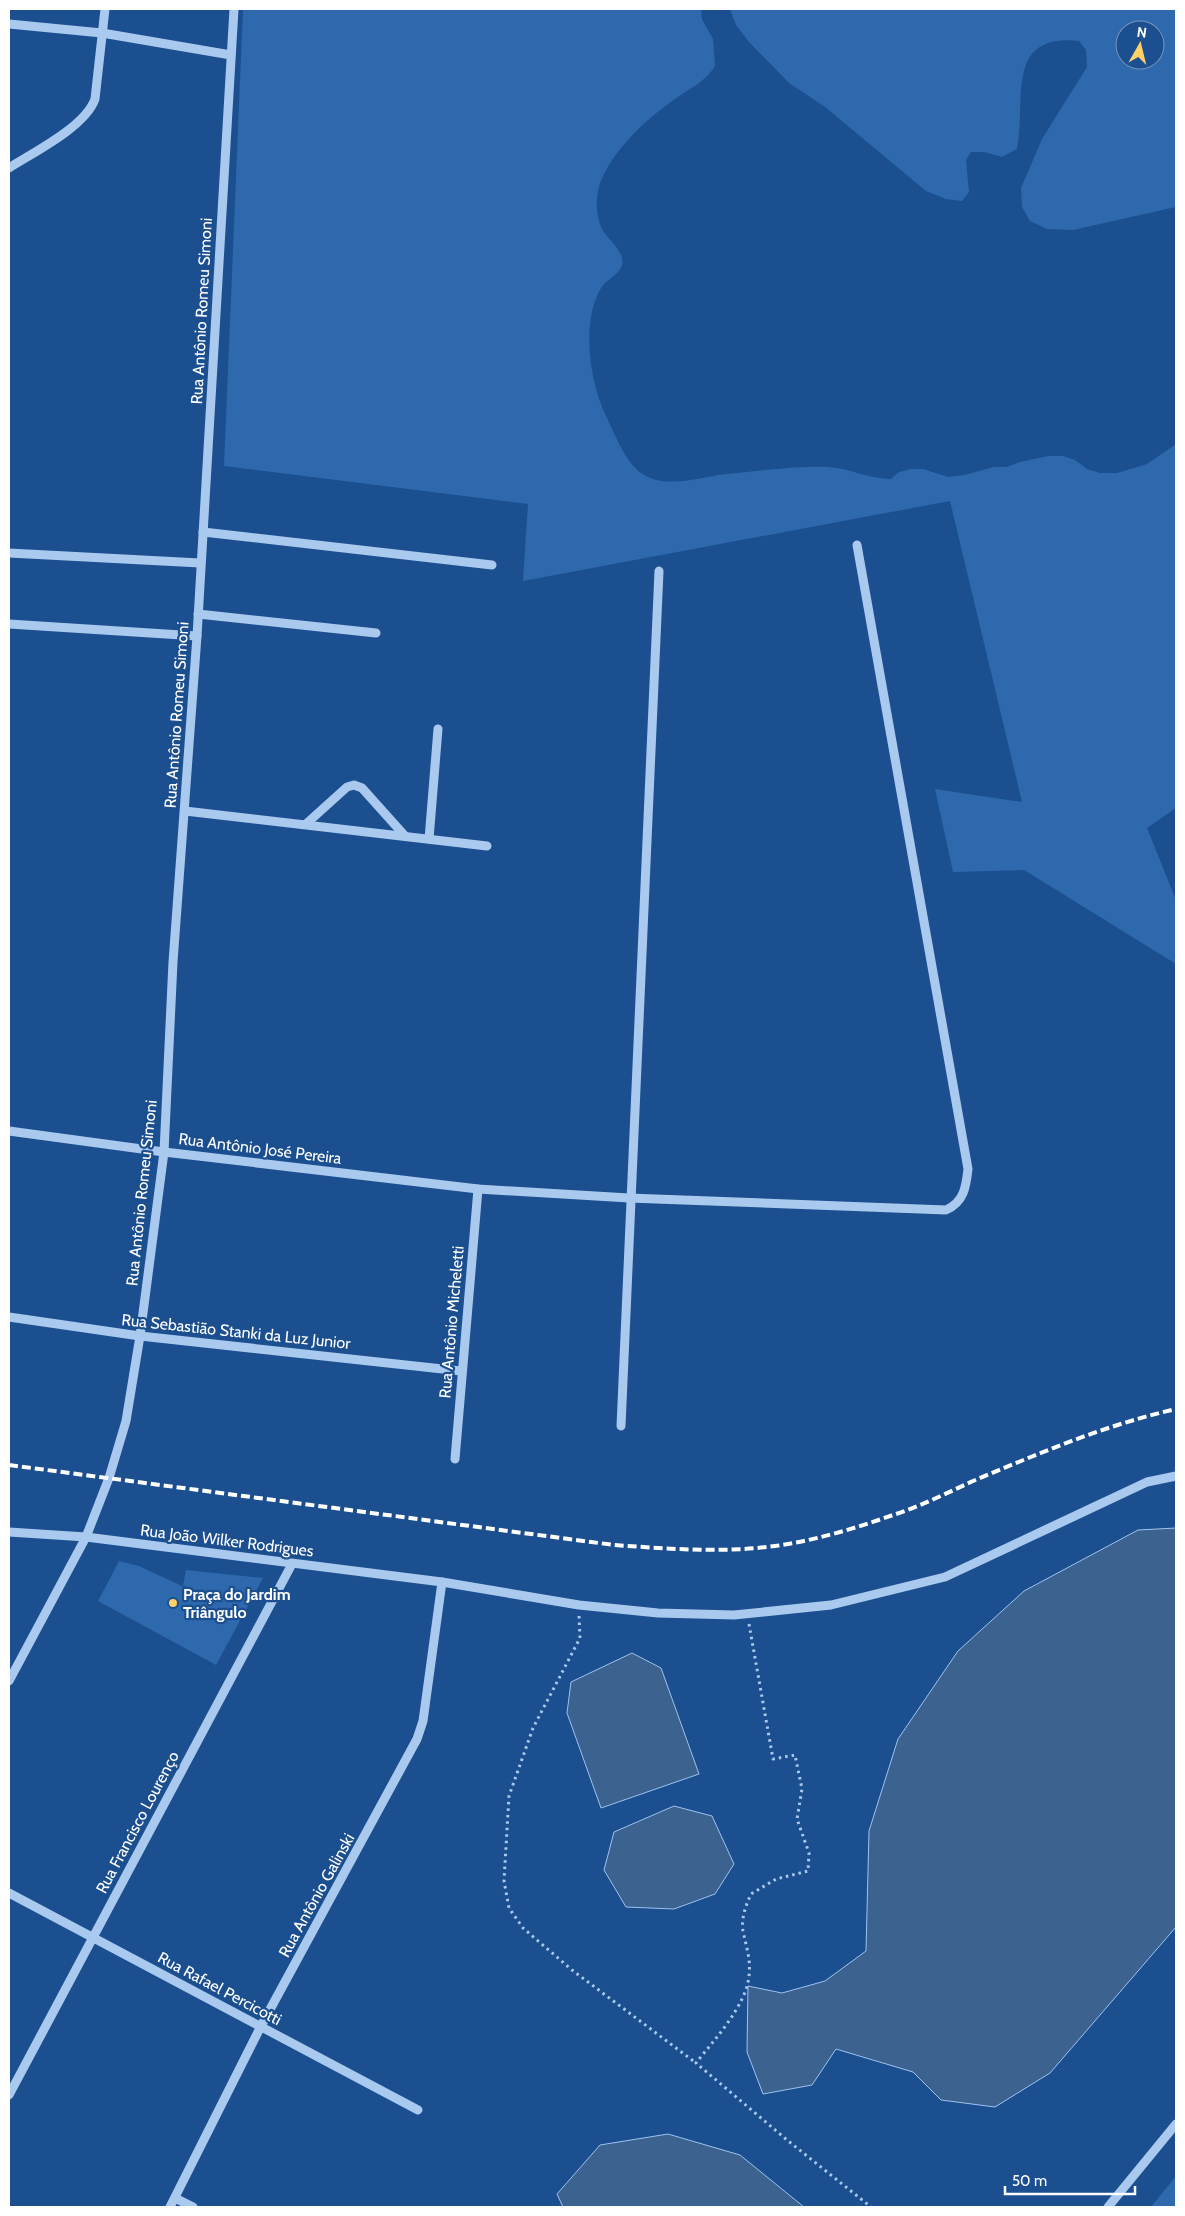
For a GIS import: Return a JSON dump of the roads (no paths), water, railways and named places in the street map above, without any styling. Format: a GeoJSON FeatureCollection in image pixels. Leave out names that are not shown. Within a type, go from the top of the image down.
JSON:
{"type":"FeatureCollection","features":[{"type":"Feature","properties":{"kind":"street"},"geometry":{"type":"LineString","coordinates":[[9,168],[77,122],[92,108],[95,98],[105,9]]}},
{"type":"Feature","properties":{"kind":"street","name":"Rua Antônio Romeu Simoni"},"geometry":{"type":"LineString","coordinates":[[9,1682],[86,1537],[110,1478],[126,1421],[140,1336],[164,1152],[173,962],[197,636],[234,9]]}},
{"type":"Feature","properties":{"kind":"street"},"geometry":{"type":"LineString","coordinates":[[9,24],[102,33],[231,55]]}},
{"type":"Feature","properties":{"kind":"street"},"geometry":{"type":"LineString","coordinates":[[203,532],[492,565]]}},
{"type":"Feature","properties":{"kind":"street","name":"Rua Antônio José Pereira"},"geometry":{"type":"LineString","coordinates":[[9,1131],[164,1152],[478,1188],[629,1198],[946,1210],[956,1206],[965,1191],[968,1169],[857,545]]}},
{"type":"Feature","properties":{"kind":"street"},"geometry":{"type":"LineString","coordinates":[[9,553],[200,563]]}},
{"type":"Feature","properties":{"kind":"street"},"geometry":{"type":"LineString","coordinates":[[621,1426],[629,1198],[659,571]]}},
{"type":"Feature","properties":{"kind":"street"},"geometry":{"type":"LineString","coordinates":[[198,614],[376,633]]}},
{"type":"Feature","properties":{"kind":"street"},"geometry":{"type":"LineString","coordinates":[[9,624],[197,636]]}},
{"type":"Feature","properties":{"kind":"street"},"geometry":{"type":"LineString","coordinates":[[429,839],[438,729]]}},
{"type":"Feature","properties":{"kind":"street"},"geometry":{"type":"LineString","coordinates":[[306,824],[347,787],[354,785],[362,788],[406,836]]}},
{"type":"Feature","properties":{"kind":"street"},"geometry":{"type":"LineString","coordinates":[[185,811],[487,846]]}},
{"type":"Feature","properties":{"kind":"street","name":"Rua Antônio Micheletti"},"geometry":{"type":"LineString","coordinates":[[455,1459],[478,1188]]}},
{"type":"Feature","properties":{"kind":"street","name":"Rua Sebastião Stanki da Luz Junior"},"geometry":{"type":"LineString","coordinates":[[9,1318],[140,1336],[461,1371]]}},
{"type":"Feature","properties":{"kind":"street","name":"Rua João Wilker Rodrigues"},"geometry":{"type":"LineString","coordinates":[[9,1532],[86,1537],[442,1582],[579,1605],[658,1613],[747,1614],[831,1606],[945,1577],[1147,1482],[1176,1476]]}},
{"type":"Feature","properties":{"kind":"street","name":"Rua Francisco Lourenço"},"geometry":{"type":"LineString","coordinates":[[9,2095],[292,1564]]}},
{"type":"Feature","properties":{"kind":"street","name":"Rua Antônio Galinski"},"geometry":{"type":"LineString","coordinates":[[170,2207],[261,2026],[417,1739],[423,1721],[442,1582]]}},
{"type":"Feature","properties":{"kind":"street","name":"Rua Rafael Percicotti"},"geometry":{"type":"LineString","coordinates":[[9,1893],[418,2110]]}},
{"type":"Feature","properties":{"kind":"street"},"geometry":{"type":"LineString","coordinates":[[1108,2207],[1176,2124]]}},
{"type":"Feature","properties":{"kind":"street"},"geometry":{"type":"LineString","coordinates":[[175,2198],[193,2207]]}},
{"type":"Feature","properties":{"kind":"railway"},"geometry":{"type":"LineString","coordinates":[[9,1465],[614,1545],[701,1550],[744,1549],[801,1542],[867,1524],[914,1508],[973,1481],[1073,1440],[1124,1423],[1176,1409]]}},
{"type":"Feature","properties":{"kind":"place","name":"Praça do Jardim Triângulo"},"geometry":{"type":"Point","coordinates":[173,1603]}}]}
